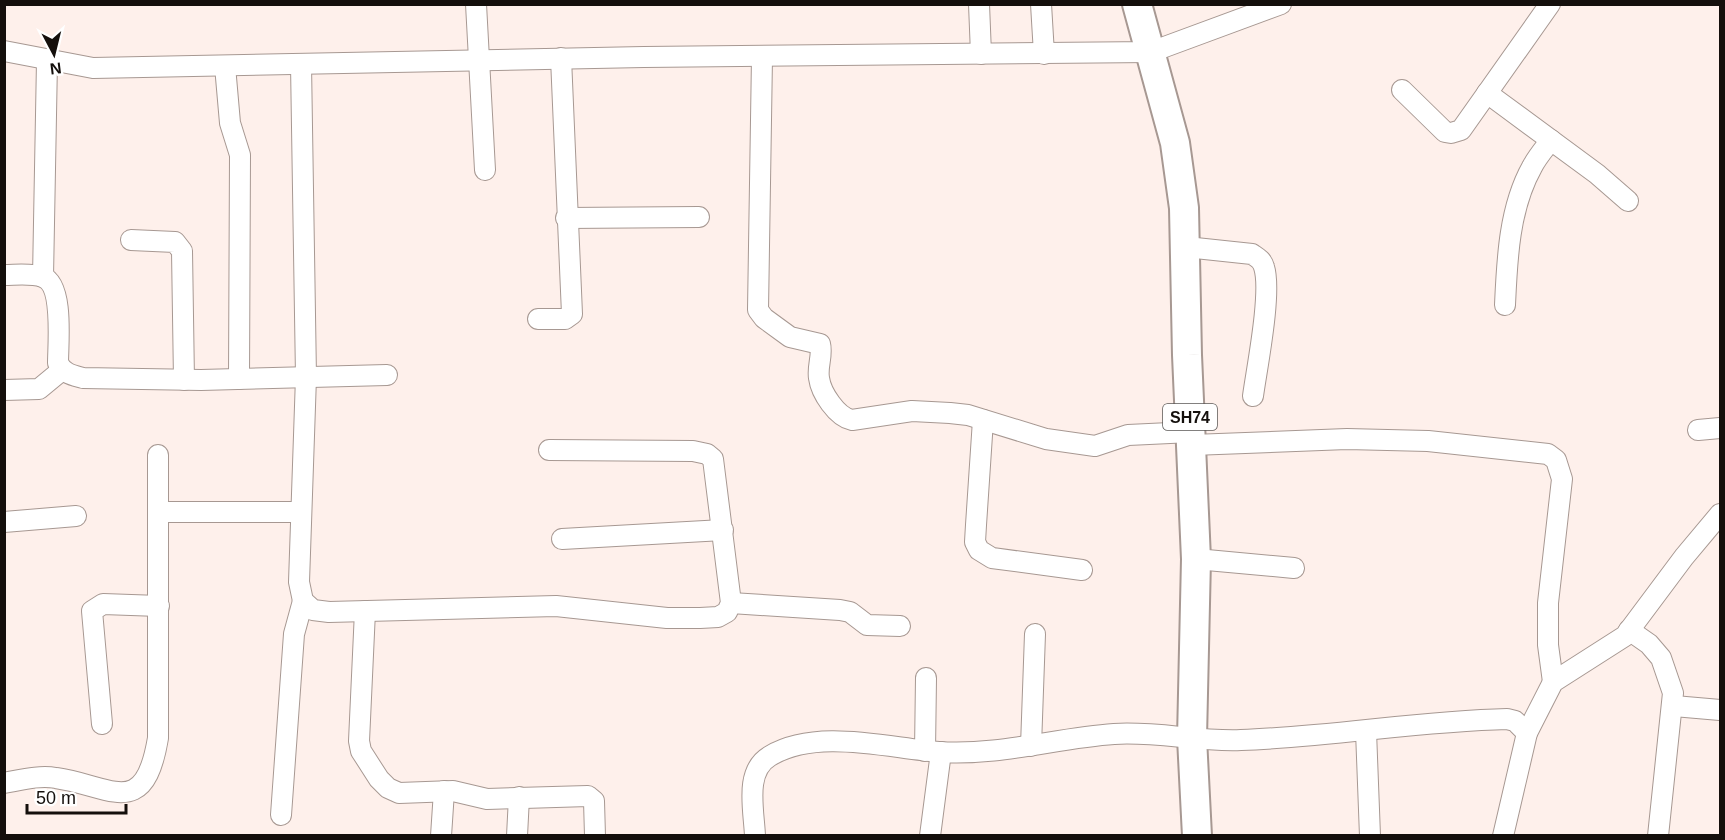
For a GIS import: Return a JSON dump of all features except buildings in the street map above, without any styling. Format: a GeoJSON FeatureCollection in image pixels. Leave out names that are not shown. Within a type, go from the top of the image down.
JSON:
{"type":"FeatureCollection","features":[{"type":"Feature","properties":{"kind":"highway","name":"SH74"},"geometry":{"type":"LineString","coordinates":[[1137,4],[1175,143],[1186,247],[1196,559],[1192,738],[1197,836]]}},
{"type":"Feature","properties":{"kind":"street"},"geometry":{"type":"LineString","coordinates":[[476,4],[485,170]]}},
{"type":"Feature","properties":{"kind":"street"},"geometry":{"type":"LineString","coordinates":[[979,4],[981,54]]}},
{"type":"Feature","properties":{"kind":"street"},"geometry":{"type":"LineString","coordinates":[[1041,4],[1044,54]]}},
{"type":"Feature","properties":{"kind":"street"},"geometry":{"type":"LineString","coordinates":[[4,51],[93,68],[561,58],[1151,52],[1281,4]]}},
{"type":"Feature","properties":{"kind":"street"},"geometry":{"type":"LineString","coordinates":[[1402,90],[1445,132],[1451,134],[1461,130],[1550,4]]}},
{"type":"Feature","properties":{"kind":"street"},"geometry":{"type":"LineString","coordinates":[[762,57],[758,310],[760,315],[790,337],[820,344],[819,378],[835,411],[843,418],[852,420],[912,411],[931,411],[983,420],[1046,439],[1095,446],[1128,435],[1191,439],[1428,441],[1548,454],[1556,460],[1562,479],[1548,603],[1548,645],[1552,682]]}},
{"type":"Feature","properties":{"kind":"street"},"geometry":{"type":"LineString","coordinates":[[538,319],[565,319],[572,314],[566,218],[561,58]]}},
{"type":"Feature","properties":{"kind":"street"},"geometry":{"type":"LineString","coordinates":[[43,277],[47,61]]}},
{"type":"Feature","properties":{"kind":"street"},"geometry":{"type":"LineString","coordinates":[[281,815],[294,634],[303,601],[299,582],[299,512],[306,377],[302,64]]}},
{"type":"Feature","properties":{"kind":"street"},"geometry":{"type":"LineString","coordinates":[[225,66],[230,123],[240,156],[239,379]]}},
{"type":"Feature","properties":{"kind":"street"},"geometry":{"type":"LineString","coordinates":[[1487,93],[1628,201]]}},
{"type":"Feature","properties":{"kind":"street"},"geometry":{"type":"LineString","coordinates":[[1505,305],[1508,255],[1516,212],[1531,167],[1551,140]]}},
{"type":"Feature","properties":{"kind":"street"},"geometry":{"type":"LineString","coordinates":[[566,218],[699,217]]}},
{"type":"Feature","properties":{"kind":"street"},"geometry":{"type":"LineString","coordinates":[[131,240],[175,243],[182,251],[184,380]]}},
{"type":"Feature","properties":{"kind":"street"},"geometry":{"type":"LineString","coordinates":[[1186,247],[1252,254],[1261,260],[1265,270],[1265,299],[1253,396]]}},
{"type":"Feature","properties":{"kind":"street"},"geometry":{"type":"LineString","coordinates":[[4,275],[43,277],[53,284],[57,296],[58,363],[62,370],[83,378],[184,380],[387,375]]}},
{"type":"Feature","properties":{"kind":"street"},"geometry":{"type":"LineString","coordinates":[[4,390],[39,389],[62,370]]}},
{"type":"Feature","properties":{"kind":"street"},"geometry":{"type":"LineString","coordinates":[[983,420],[975,542],[979,550],[992,558],[1082,570]]}},
{"type":"Feature","properties":{"kind":"street"},"geometry":{"type":"LineString","coordinates":[[1698,430],[1720,428]]}},
{"type":"Feature","properties":{"kind":"street"},"geometry":{"type":"LineString","coordinates":[[303,601],[314,610],[365,611],[556,606],[667,618],[700,618],[718,616],[727,612],[731,603],[716,468],[713,459],[707,454],[549,450]]}},
{"type":"Feature","properties":{"kind":"street"},"geometry":{"type":"LineString","coordinates":[[4,783],[54,777],[122,794],[134,791],[149,771],[158,738],[158,455]]}},
{"type":"Feature","properties":{"kind":"street"},"geometry":{"type":"LineString","coordinates":[[159,512],[299,512]]}},
{"type":"Feature","properties":{"kind":"street"},"geometry":{"type":"LineString","coordinates":[[1503,836],[1516,770],[1527,733],[1552,682],[1625,636],[1720,514]]}},
{"type":"Feature","properties":{"kind":"street"},"geometry":{"type":"LineString","coordinates":[[4,522],[76,516]]}},
{"type":"Feature","properties":{"kind":"street"},"geometry":{"type":"LineString","coordinates":[[562,539],[723,530]]}},
{"type":"Feature","properties":{"kind":"street"},"geometry":{"type":"LineString","coordinates":[[1196,559],[1294,568]]}},
{"type":"Feature","properties":{"kind":"street"},"geometry":{"type":"LineString","coordinates":[[731,603],[840,610],[850,612],[867,625],[900,627]]}},
{"type":"Feature","properties":{"kind":"street"},"geometry":{"type":"LineString","coordinates":[[102,724],[92,611],[103,604],[159,606]]}},
{"type":"Feature","properties":{"kind":"street"},"geometry":{"type":"LineString","coordinates":[[365,611],[359,741],[361,751],[388,788],[399,793],[444,791],[487,799],[588,796],[594,801],[595,836]]}},
{"type":"Feature","properties":{"kind":"street"},"geometry":{"type":"LineString","coordinates":[[1629,630],[1649,644],[1661,658],[1670,679],[1674,706],[1661,791],[1658,836]]}},
{"type":"Feature","properties":{"kind":"street"},"geometry":{"type":"LineString","coordinates":[[1031,746],[1035,634]]}},
{"type":"Feature","properties":{"kind":"street"},"geometry":{"type":"LineString","coordinates":[[926,678],[933,751],[930,836]]}},
{"type":"Feature","properties":{"kind":"street"},"geometry":{"type":"LineString","coordinates":[[1674,706],[1720,710]]}},
{"type":"Feature","properties":{"kind":"street"},"geometry":{"type":"LineString","coordinates":[[755,836],[754,776],[768,757],[787,747],[828,741],[933,751],[974,752],[1118,734],[1236,741],[1507,719],[1515,721],[1527,733]]}},
{"type":"Feature","properties":{"kind":"street"},"geometry":{"type":"LineString","coordinates":[[1366,731],[1370,836]]}},
{"type":"Feature","properties":{"kind":"street"},"geometry":{"type":"LineString","coordinates":[[441,836],[444,791]]}},
{"type":"Feature","properties":{"kind":"street"},"geometry":{"type":"LineString","coordinates":[[517,836],[519,797]]}}]}
